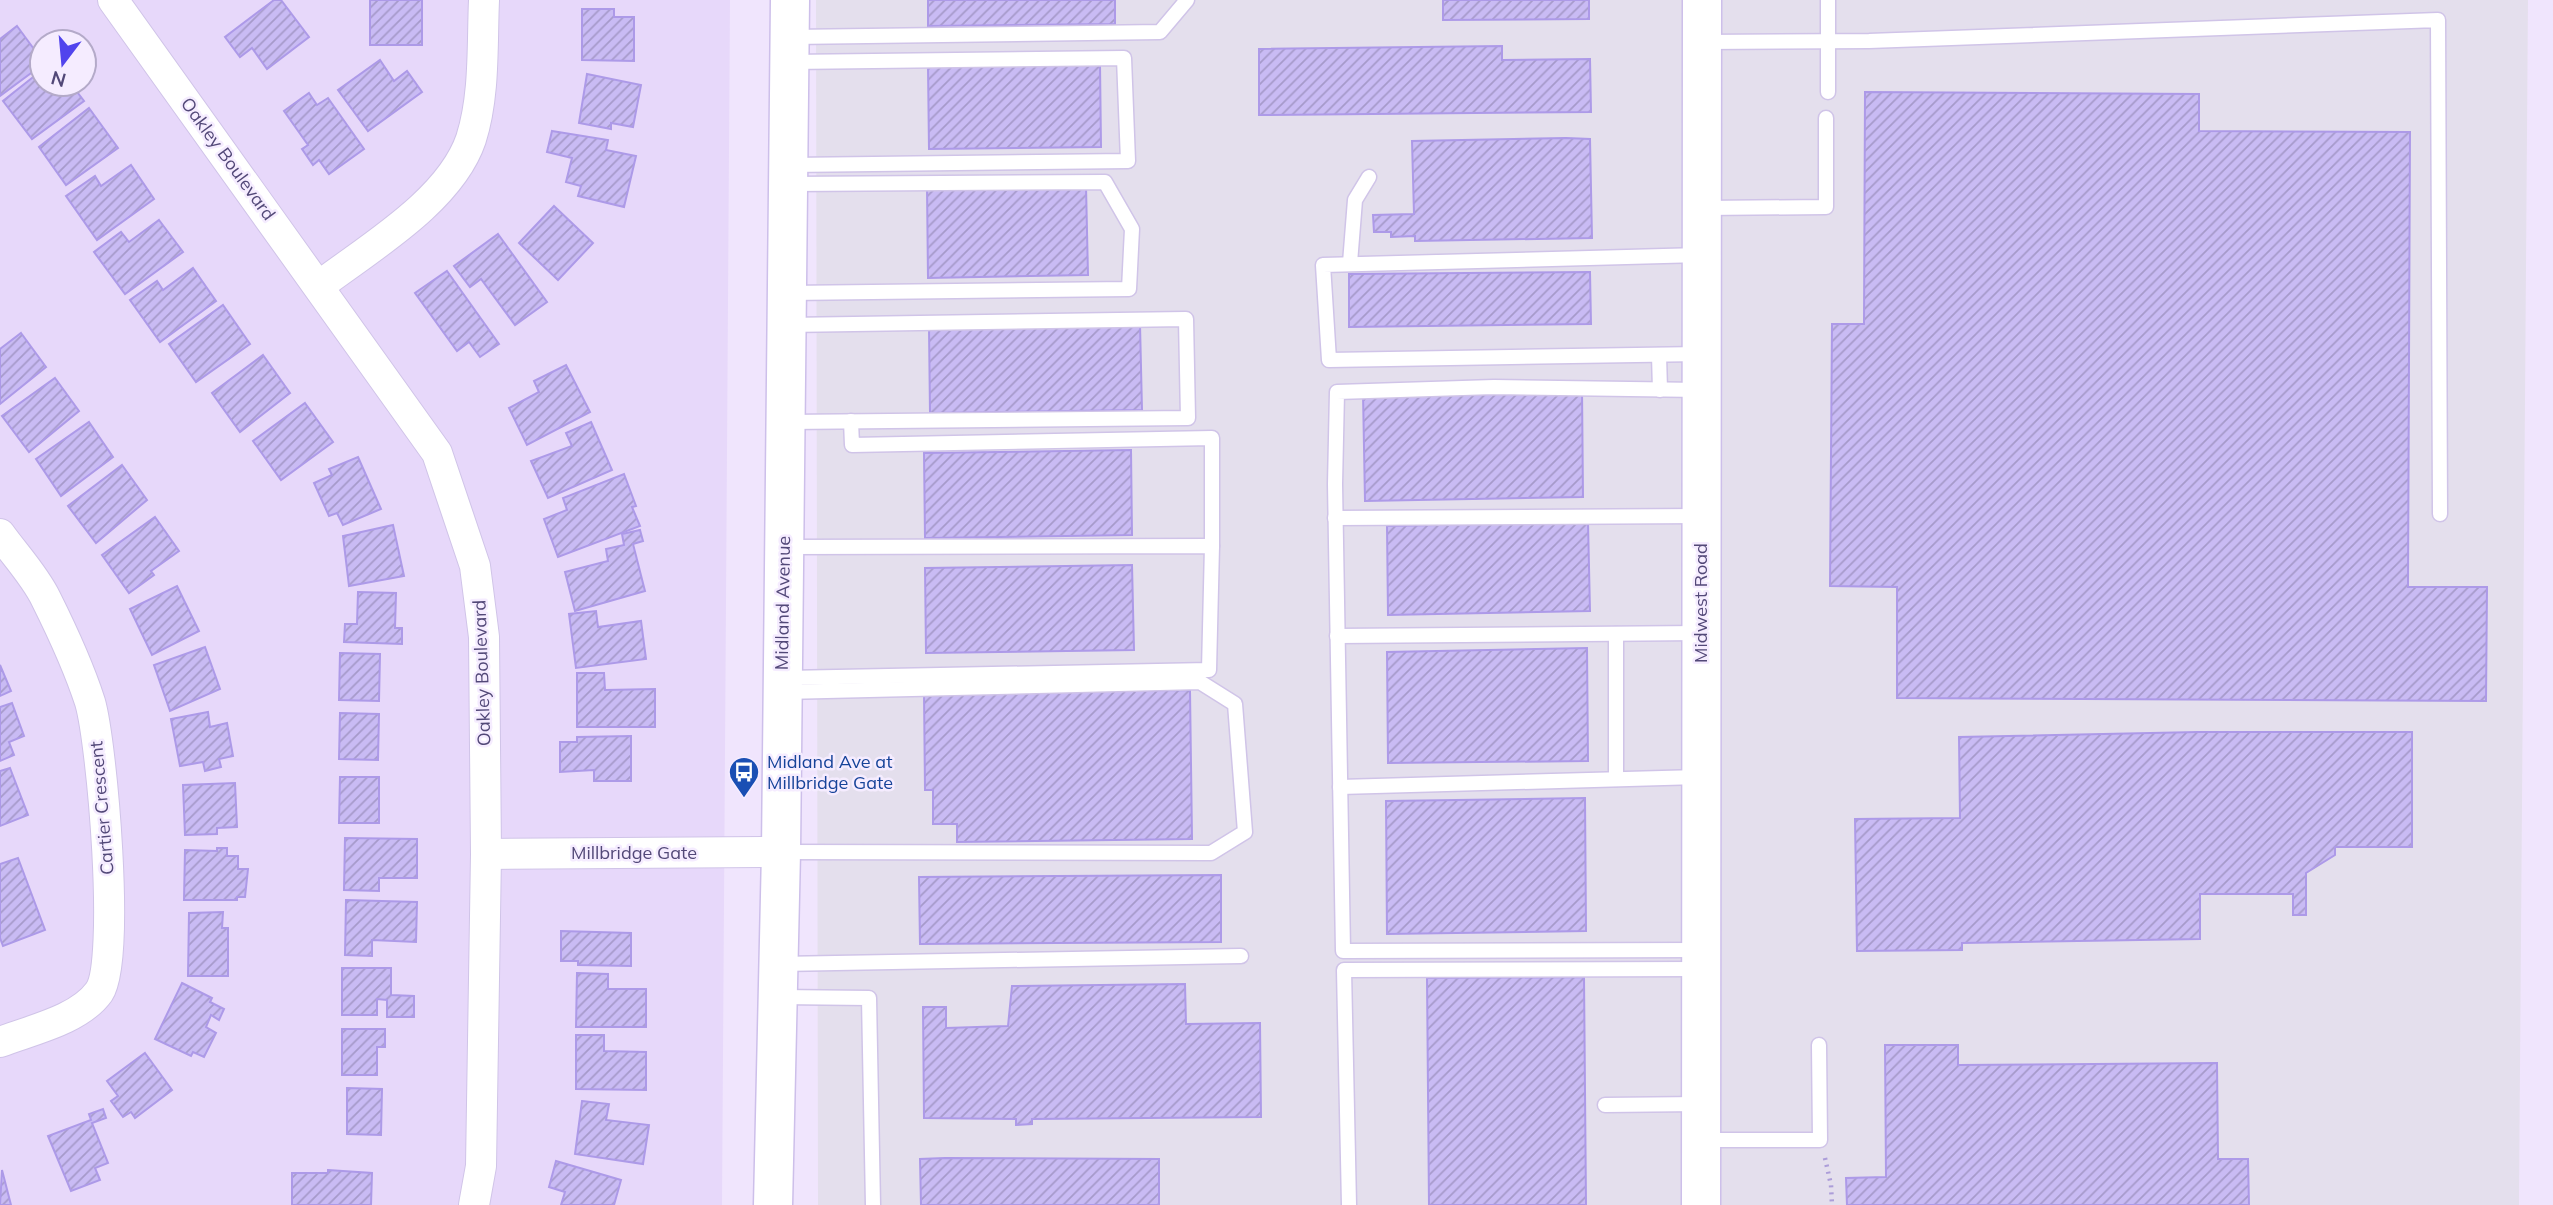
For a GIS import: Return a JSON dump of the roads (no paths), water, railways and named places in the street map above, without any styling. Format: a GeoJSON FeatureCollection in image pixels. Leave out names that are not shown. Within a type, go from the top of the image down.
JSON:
{"type":"FeatureCollection","features":[{"type":"Feature","properties":{"kind":"street","name":"Oakley Boulevard"},"geometry":{"type":"LineString","coordinates":[[113,0],[437,453],[475,566],[484,637],[486,854],[481,1166],[474,1205]]}},
{"type":"Feature","properties":{"kind":"street"},"geometry":{"type":"LineString","coordinates":[[319,286],[410,217],[449,180],[470,140],[479,97],[484,0]]}},
{"type":"Feature","properties":{"kind":"street","name":"Midwest Road"},"geometry":{"type":"LineString","coordinates":[[1701,1205],[1702,0]]}},
{"type":"Feature","properties":{"kind":"street","name":"Midland Avenue"},"geometry":{"type":"LineString","coordinates":[[773,1205],[781,852],[790,33]]}},
{"type":"Feature","properties":{"kind":"street","name":"Cartier Crescent"},"geometry":{"type":"LineString","coordinates":[[0,534],[45,597],[89,700],[97,741],[111,910],[107,976],[98,993],[52,1023],[0,1042]]}},
{"type":"Feature","properties":{"kind":"street","name":"Millbridge Gate"},"geometry":{"type":"LineString","coordinates":[[486,854],[781,852]]}},
{"type":"Feature","properties":{"kind":"lane"},"geometry":{"type":"LineString","coordinates":[[790,33],[1160,32],[1187,0]]}},
{"type":"Feature","properties":{"kind":"lane"},"geometry":{"type":"LineString","coordinates":[[1828,0],[1828,92]]}},
{"type":"Feature","properties":{"kind":"lane"},"geometry":{"type":"LineString","coordinates":[[1702,42],[1826,41],[2438,20],[2440,514]]}},
{"type":"Feature","properties":{"kind":"lane"},"geometry":{"type":"LineString","coordinates":[[789,175],[1128,160],[1124,58],[790,33]]}},
{"type":"Feature","properties":{"kind":"lane"},"geometry":{"type":"LineString","coordinates":[[1702,208],[1826,207],[1826,118]]}},
{"type":"Feature","properties":{"kind":"lane"},"geometry":{"type":"LineString","coordinates":[[788,309],[1129,289],[1132,229],[1105,182],[789,175]]}},
{"type":"Feature","properties":{"kind":"lane"},"geometry":{"type":"LineString","coordinates":[[1350,263],[1355,200],[1369,177]]}},
{"type":"Feature","properties":{"kind":"lane"},"geometry":{"type":"LineString","coordinates":[[1701,372],[1659,355],[1329,360],[1323,265],[1702,255]]}},
{"type":"Feature","properties":{"kind":"lane"},"geometry":{"type":"LineString","coordinates":[[786,422],[1188,418],[1186,319],[788,309]]}},
{"type":"Feature","properties":{"kind":"lane"},"geometry":{"type":"LineString","coordinates":[[1659,355],[1660,390]]}},
{"type":"Feature","properties":{"kind":"lane"},"geometry":{"type":"LineString","coordinates":[[1701,372],[1660,390],[1494,387],[1336,392],[1335,518],[1343,951],[1619,950],[1701,960]]}},
{"type":"Feature","properties":{"kind":"lane"},"geometry":{"type":"LineString","coordinates":[[782,685],[1209,670],[1212,438],[852,445],[851,421]]}},
{"type":"Feature","properties":{"kind":"lane"},"geometry":{"type":"LineString","coordinates":[[1335,518],[1701,516]]}},
{"type":"Feature","properties":{"kind":"lane"},"geometry":{"type":"LineString","coordinates":[[785,547],[1212,546]]}},
{"type":"Feature","properties":{"kind":"lane"},"geometry":{"type":"LineString","coordinates":[[1337,636],[1701,633]]}},
{"type":"Feature","properties":{"kind":"lane"},"geometry":{"type":"LineString","coordinates":[[1616,634],[1616,779]]}},
{"type":"Feature","properties":{"kind":"lane"},"geometry":{"type":"LineString","coordinates":[[781,852],[1211,853],[1245,832],[1235,704],[1200,682],[782,685]]}},
{"type":"Feature","properties":{"kind":"lane"},"geometry":{"type":"LineString","coordinates":[[1340,788],[1701,776]]}},
{"type":"Feature","properties":{"kind":"lane"},"geometry":{"type":"LineString","coordinates":[[1619,950],[1620,970]]}},
{"type":"Feature","properties":{"kind":"lane"},"geometry":{"type":"LineString","coordinates":[[778,981],[1241,956]]}},
{"type":"Feature","properties":{"kind":"lane"},"geometry":{"type":"LineString","coordinates":[[1349,1205],[1344,970],[1620,970],[1701,960]]}},
{"type":"Feature","properties":{"kind":"lane"},"geometry":{"type":"LineString","coordinates":[[778,981],[869,998],[873,1205]]}},
{"type":"Feature","properties":{"kind":"lane"},"geometry":{"type":"LineString","coordinates":[[1605,1105],[1820,1140],[1819,1045]]}},
{"type":"Feature","properties":{"kind":"place","name":"Midland Ave at Millbridge Gate"},"geometry":{"type":"Point","coordinates":[744,799]}}]}
